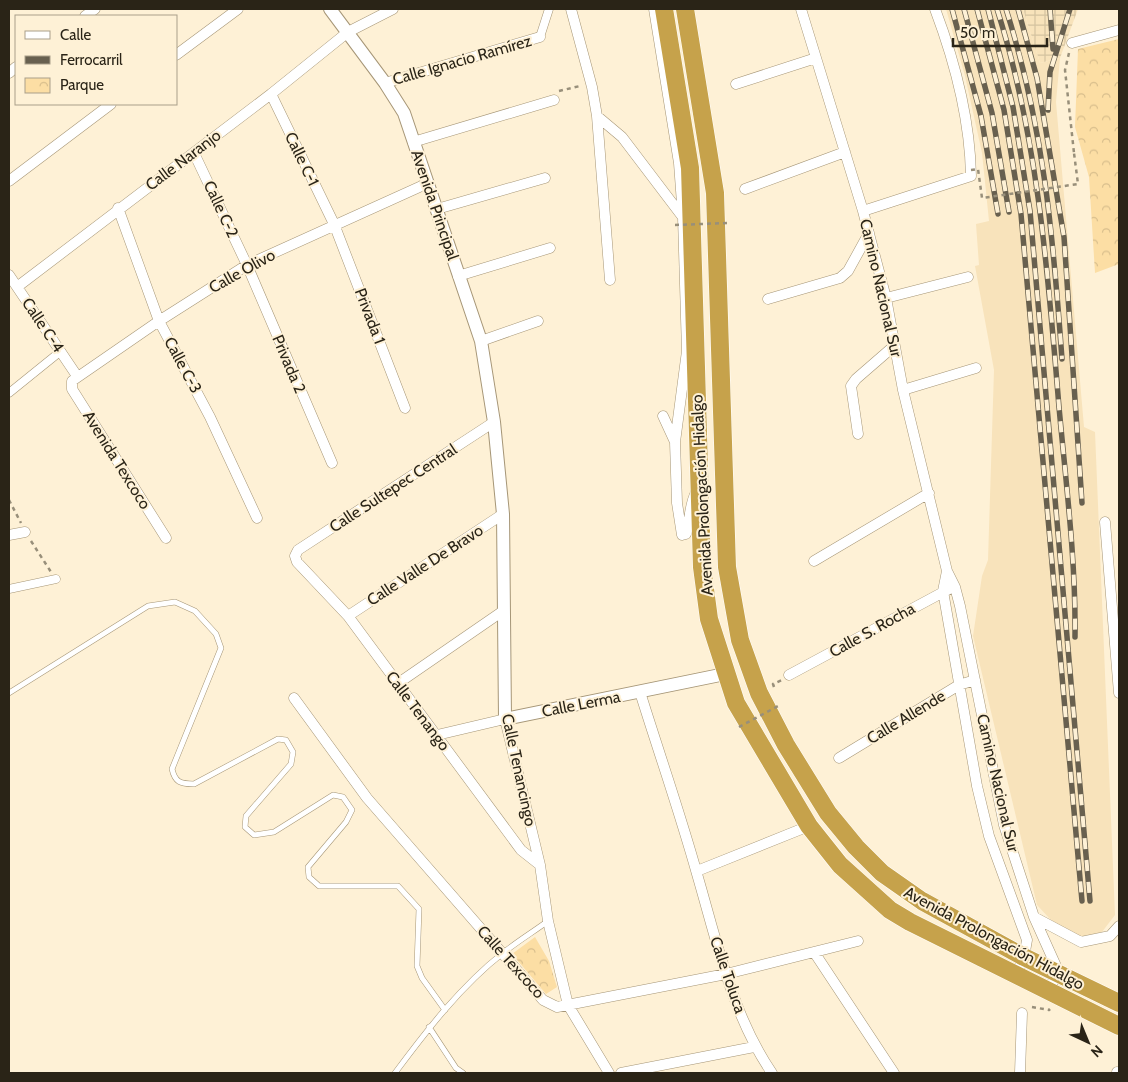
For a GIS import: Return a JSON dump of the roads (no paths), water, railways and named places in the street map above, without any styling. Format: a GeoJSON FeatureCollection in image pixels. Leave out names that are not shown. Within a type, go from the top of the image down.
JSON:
{"type":"FeatureCollection","features":[{"type":"Feature","properties":{"kind":"highway","name":"Avenida Prolongación Hidalgo"},"geometry":{"type":"LineString","coordinates":[[664,9],[690,168],[702,567],[709,619],[725,674],[736,703],[809,826],[840,865],[890,910],[1119,1026]]}},
{"type":"Feature","properties":{"kind":"highway","name":"Avenida Prolongación Hidalgo"},"geometry":{"type":"LineString","coordinates":[[685,9],[715,193],[727,567],[734,613],[747,665],[782,736],[828,813],[856,847],[901,888],[1024,957],[1119,1003]]}},
{"type":"Feature","properties":{"kind":"highway"},"geometry":{"type":"LineString","coordinates":[[709,619],[734,613]]}},
{"type":"Feature","properties":{"kind":"street"},"geometry":{"type":"LineString","coordinates":[[178,54],[238,9]]}},
{"type":"Feature","properties":{"kind":"street","name":"Avenida Principal"},"geometry":{"type":"LineString","coordinates":[[330,9],[385,83],[404,113],[426,184],[437,209],[481,341],[494,422]]}},
{"type":"Feature","properties":{"kind":"street","name":"Calle Naranjo"},"geometry":{"type":"LineString","coordinates":[[17,287],[118,208],[271,94],[348,32],[389,9]]}},
{"type":"Feature","properties":{"kind":"street","name":"Calle Ignacio Ramírez"},"geometry":{"type":"LineString","coordinates":[[385,83],[540,37],[549,9]]}},
{"type":"Feature","properties":{"kind":"street"},"geometry":{"type":"LineString","coordinates":[[571,9],[591,84],[597,116],[610,280]]}},
{"type":"Feature","properties":{"kind":"street"},"geometry":{"type":"LineString","coordinates":[[654,9],[679,162],[682,217],[687,351],[675,442],[677,503],[682,535],[686,534],[689,510],[700,484]]}},
{"type":"Feature","properties":{"kind":"street","name":"Camino Nacional Sur"},"geometry":{"type":"LineString","coordinates":[[801,9],[846,152],[886,298],[894,346],[947,571],[955,587],[1004,825],[1034,917],[1052,955],[1057,974]]}},
{"type":"Feature","properties":{"kind":"street"},"geometry":{"type":"LineString","coordinates":[[863,210],[971,176],[966,118],[954,68],[934,9]]}},
{"type":"Feature","properties":{"kind":"street"},"geometry":{"type":"LineString","coordinates":[[1072,43],[1119,30]]}},
{"type":"Feature","properties":{"kind":"street"},"geometry":{"type":"LineString","coordinates":[[736,84],[816,58]]}},
{"type":"Feature","properties":{"kind":"street","name":"Calle C-1"},"geometry":{"type":"LineString","coordinates":[[271,94],[334,224]]}},
{"type":"Feature","properties":{"kind":"street"},"geometry":{"type":"LineString","coordinates":[[413,142],[554,100]]}},
{"type":"Feature","properties":{"kind":"street"},"geometry":{"type":"LineString","coordinates":[[9,181],[110,105]]}},
{"type":"Feature","properties":{"kind":"street"},"geometry":{"type":"LineString","coordinates":[[597,116],[622,137],[682,217]]}},
{"type":"Feature","properties":{"kind":"street"},"geometry":{"type":"LineString","coordinates":[[746,189],[846,152]]}},
{"type":"Feature","properties":{"kind":"street","name":"Calle C-2"},"geometry":{"type":"LineString","coordinates":[[194,153],[247,265]]}},
{"type":"Feature","properties":{"kind":"street"},"geometry":{"type":"LineString","coordinates":[[437,209],[545,178]]}},
{"type":"Feature","properties":{"kind":"street","name":"Calle Olivo"},"geometry":{"type":"LineString","coordinates":[[74,379],[159,321],[247,265],[426,184]]}},
{"type":"Feature","properties":{"kind":"street","name":"Calle C-3"},"geometry":{"type":"LineString","coordinates":[[118,208],[159,321],[210,417],[257,518]]}},
{"type":"Feature","properties":{"kind":"street","name":"Privada 1"},"geometry":{"type":"LineString","coordinates":[[334,224],[405,408]]}},
{"type":"Feature","properties":{"kind":"street"},"geometry":{"type":"LineString","coordinates":[[768,299],[840,278],[848,271],[869,234]]}},
{"type":"Feature","properties":{"kind":"street"},"geometry":{"type":"LineString","coordinates":[[458,276],[550,248]]}},
{"type":"Feature","properties":{"kind":"street","name":"Privada 2"},"geometry":{"type":"LineString","coordinates":[[247,265],[332,463]]}},
{"type":"Feature","properties":{"kind":"street","name":"Calle C-4"},"geometry":{"type":"LineString","coordinates":[[9,275],[61,351],[74,379]]}},
{"type":"Feature","properties":{"kind":"street"},"geometry":{"type":"LineString","coordinates":[[886,298],[968,277]]}},
{"type":"Feature","properties":{"kind":"street"},"geometry":{"type":"LineString","coordinates":[[481,341],[538,321]]}},
{"type":"Feature","properties":{"kind":"street"},"geometry":{"type":"LineString","coordinates":[[858,434],[851,386],[856,379],[894,346]]}},
{"type":"Feature","properties":{"kind":"street"},"geometry":{"type":"LineString","coordinates":[[9,393],[61,351]]}},
{"type":"Feature","properties":{"kind":"street"},"geometry":{"type":"LineString","coordinates":[[904,390],[976,368]]}},
{"type":"Feature","properties":{"kind":"street","name":"Avenida Texcoco"},"geometry":{"type":"LineString","coordinates":[[74,379],[72,389],[166,538]]}},
{"type":"Feature","properties":{"kind":"street"},"geometry":{"type":"LineString","coordinates":[[663,416],[675,442]]}},
{"type":"Feature","properties":{"kind":"street","name":"Calle Tenancingo"},"geometry":{"type":"LineString","coordinates":[[494,422],[503,514],[505,719],[540,865],[548,921],[568,1004],[609,1073]]}},
{"type":"Feature","properties":{"kind":"street","name":"Calle Sultepec Central"},"geometry":{"type":"LineString","coordinates":[[295,556],[298,550],[494,422]]}},
{"type":"Feature","properties":{"kind":"street"},"geometry":{"type":"LineString","coordinates":[[814,560],[929,493]]}},
{"type":"Feature","properties":{"kind":"street","name":"Calle Valle De Bravo"},"geometry":{"type":"LineString","coordinates":[[348,616],[503,514]]}},
{"type":"Feature","properties":{"kind":"street"},"geometry":{"type":"LineString","coordinates":[[1105,522],[1119,693]]}},
{"type":"Feature","properties":{"kind":"street"},"geometry":{"type":"LineString","coordinates":[[9,535],[25,532]]}},
{"type":"Feature","properties":{"kind":"street","name":"Calle Tenango"},"geometry":{"type":"LineString","coordinates":[[295,556],[297,562],[348,616],[520,850],[540,865]]}},
{"type":"Feature","properties":{"kind":"street","name":"Camino Nacional Sur"},"geometry":{"type":"LineString","coordinates":[[947,571],[943,591],[977,786],[989,836],[1027,940],[1024,957],[1016,974]]}},
{"type":"Feature","properties":{"kind":"street"},"geometry":{"type":"LineString","coordinates":[[9,589],[56,579]]}},
{"type":"Feature","properties":{"kind":"street","name":"Calle S. Rocha"},"geometry":{"type":"LineString","coordinates":[[789,675],[943,591],[955,587]]}},
{"type":"Feature","properties":{"kind":"street"},"geometry":{"type":"LineString","coordinates":[[397,684],[503,611]]}},
{"type":"Feature","properties":{"kind":"street","name":"Calle Lerma"},"geometry":{"type":"LineString","coordinates":[[437,735],[505,719],[725,674]]}},
{"type":"Feature","properties":{"kind":"street","name":"Calle Allende"},"geometry":{"type":"LineString","coordinates":[[839,758],[959,686],[975,680]]}},
{"type":"Feature","properties":{"kind":"street","name":"Calle Toluca"},"geometry":{"type":"LineString","coordinates":[[640,692],[726,974],[754,1047],[772,1073]]}},
{"type":"Feature","properties":{"kind":"street","name":"Calle Texcoco"},"geometry":{"type":"LineString","coordinates":[[294,698],[367,798],[543,1000],[556,1007],[726,974],[858,941]]}},
{"type":"Feature","properties":{"kind":"street"},"geometry":{"type":"LineString","coordinates":[[696,871],[809,826]]}},
{"type":"Feature","properties":{"kind":"street"},"geometry":{"type":"LineString","coordinates":[[1034,917],[1081,942],[1110,936],[1118,928]]}},
{"type":"Feature","properties":{"kind":"street"},"geometry":{"type":"LineString","coordinates":[[814,952],[894,1073]]}},
{"type":"Feature","properties":{"kind":"street"},"geometry":{"type":"LineString","coordinates":[[1055,994],[1057,974]]}},
{"type":"Feature","properties":{"kind":"street"},"geometry":{"type":"LineString","coordinates":[[1020,1073],[1022,1013]]}},
{"type":"Feature","properties":{"kind":"street"},"geometry":{"type":"LineString","coordinates":[[621,1073],[754,1047]]}},
{"type":"Feature","properties":{"kind":"lane"},"geometry":{"type":"LineString","coordinates":[[9,693],[148,606],[176,602],[195,611],[216,634],[221,648],[172,769],[174,779],[181,784],[194,784],[278,739],[286,740],[293,752],[291,764],[246,816],[245,827],[254,835],[274,832],[333,795],[343,797],[352,810],[346,822],[308,868],[310,877],[319,886],[398,886],[407,893],[419,909],[418,966],[422,978],[445,1010]]}},
{"type":"Feature","properties":{"kind":"lane"},"geometry":{"type":"LineString","coordinates":[[395,1073],[429,1027],[502,953],[548,921]]}},
{"type":"Feature","properties":{"kind":"lane"},"geometry":{"type":"LineString","coordinates":[[429,1027],[456,1068],[463,1073]]}},
{"type":"Feature","properties":{"kind":"railway"},"geometry":{"type":"LineString","coordinates":[[952,9],[981,116],[998,214]]}},
{"type":"Feature","properties":{"kind":"railway"},"geometry":{"type":"LineString","coordinates":[[964,9],[992,113],[1009,212]]}},
{"type":"Feature","properties":{"kind":"railway"},"geometry":{"type":"LineString","coordinates":[[977,9],[1004,110],[1021,214],[1082,901]]}},
{"type":"Feature","properties":{"kind":"railway"},"geometry":{"type":"LineString","coordinates":[[988,9],[1013,107],[1030,211],[1090,901]]}},
{"type":"Feature","properties":{"kind":"railway"},"geometry":{"type":"LineString","coordinates":[[997,9],[1011,57],[1022,106],[1039,206],[1070,522],[1075,637]]}},
{"type":"Feature","properties":{"kind":"railway"},"geometry":{"type":"LineString","coordinates":[[1006,9],[1030,96],[1045,182],[1055,269],[1062,359]]}},
{"type":"Feature","properties":{"kind":"railway"},"geometry":{"type":"LineString","coordinates":[[1018,9],[1037,78],[1064,237],[1082,503]]}},
{"type":"Feature","properties":{"kind":"railway"},"geometry":{"type":"LineString","coordinates":[[1050,9],[1053,49]]}},
{"type":"Feature","properties":{"kind":"railway"},"geometry":{"type":"LineString","coordinates":[[1048,110],[1050,72],[1070,9]]}}]}
